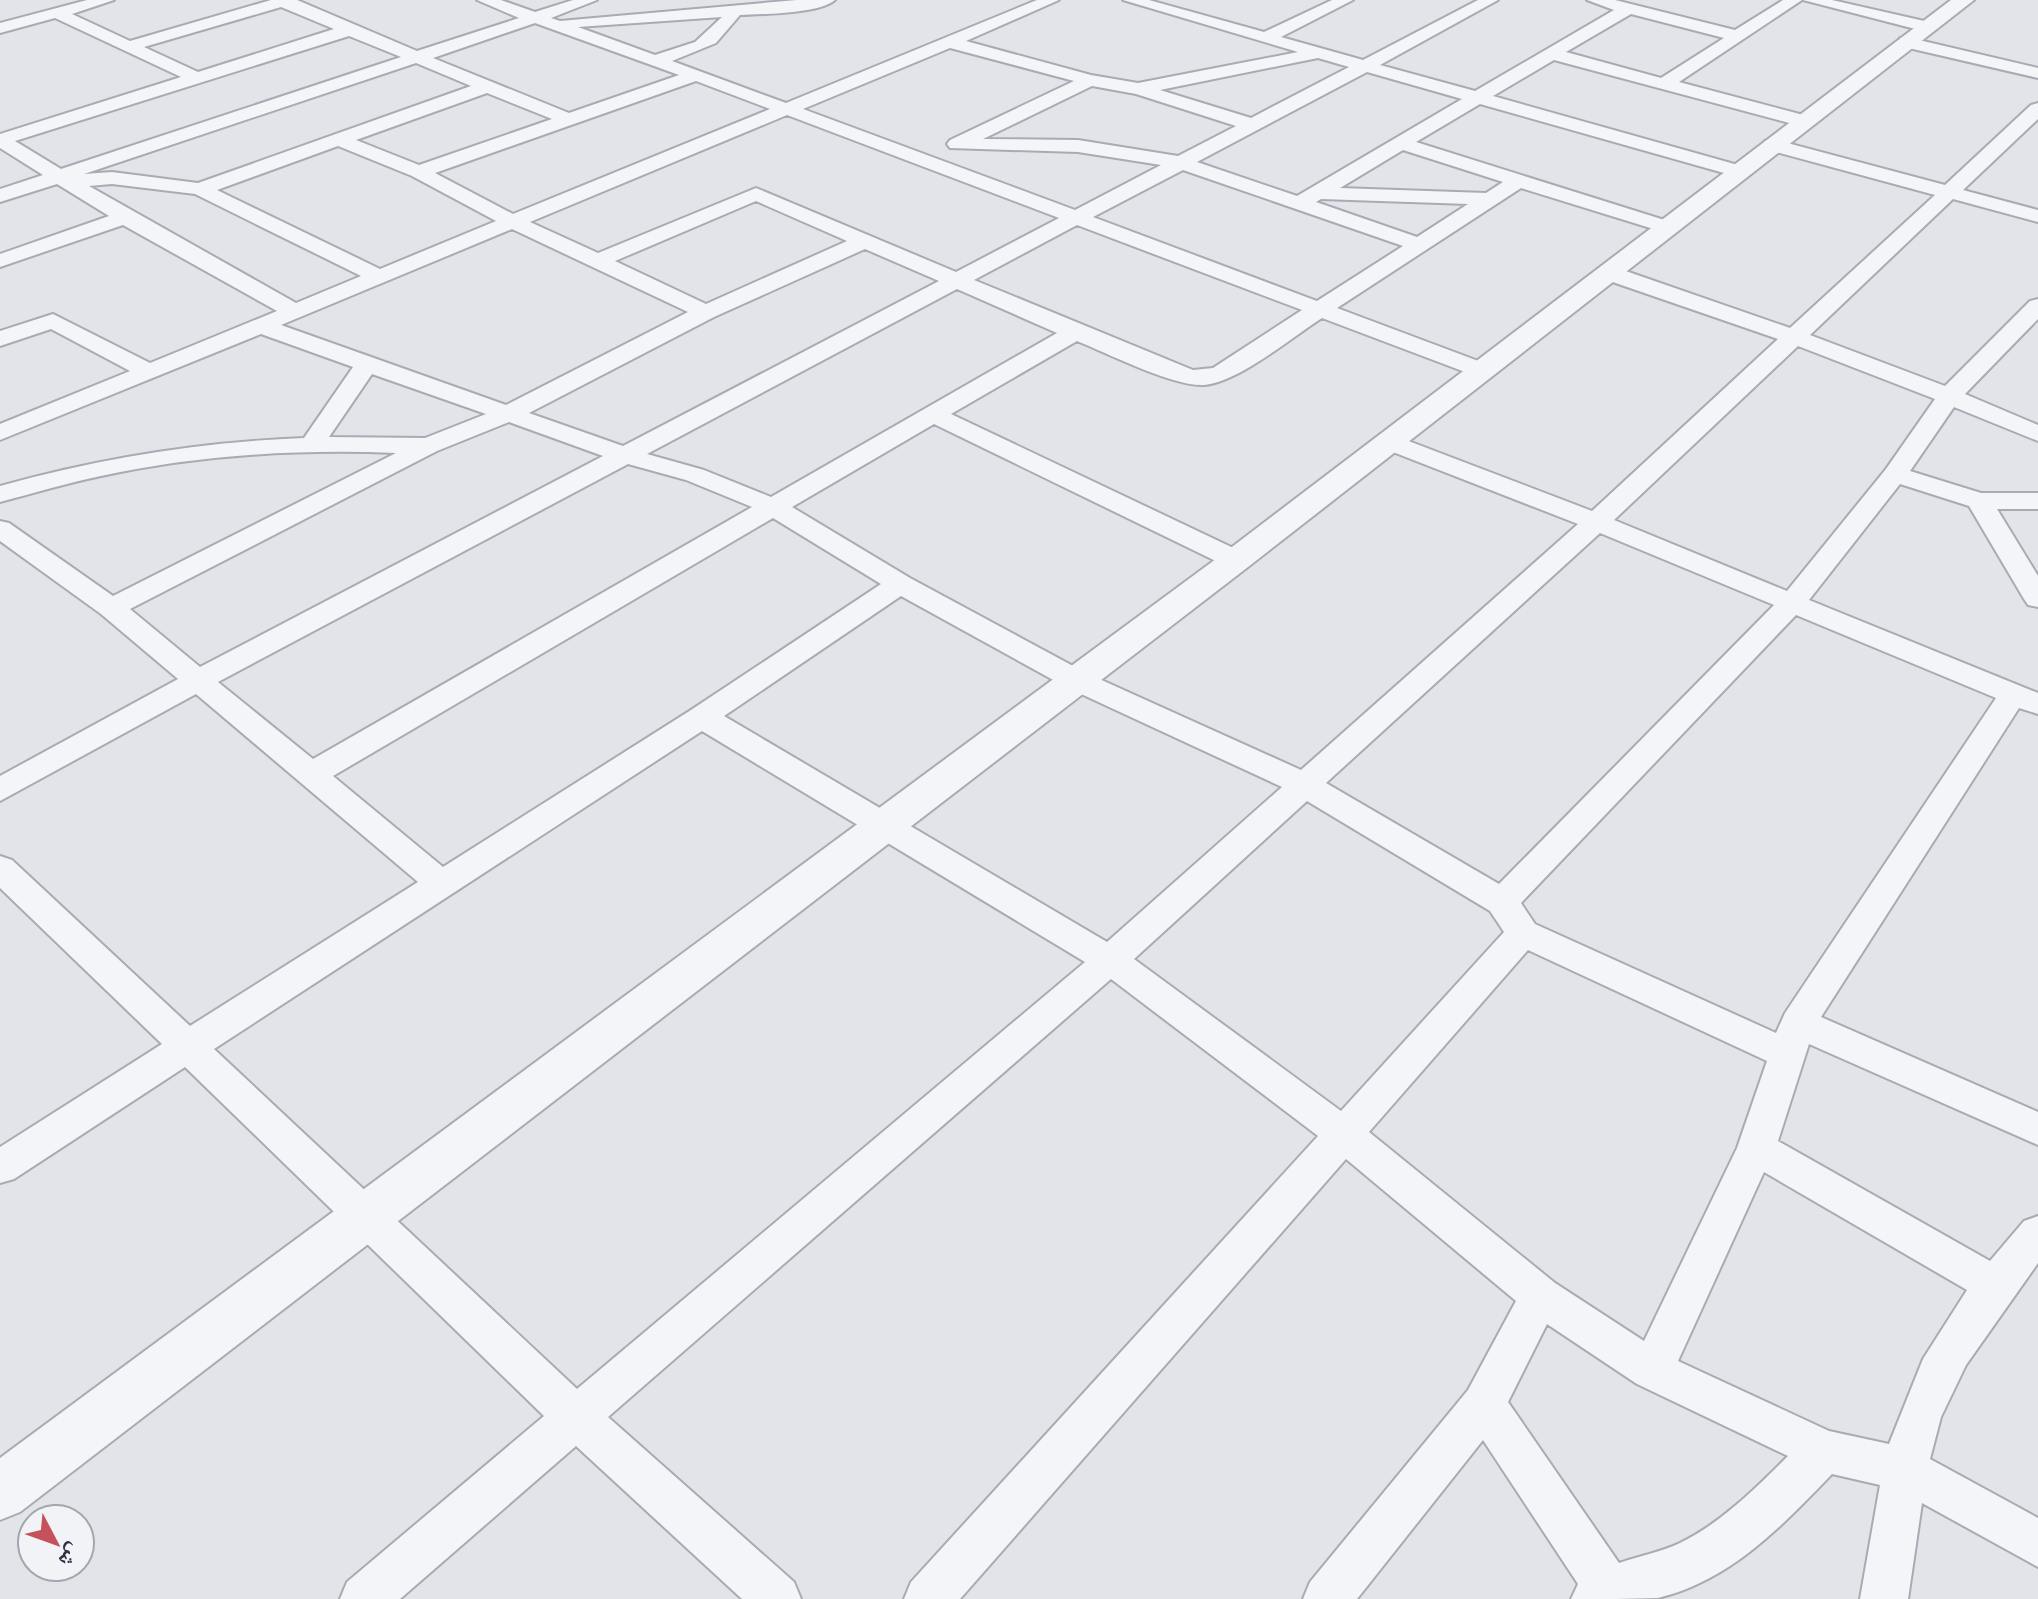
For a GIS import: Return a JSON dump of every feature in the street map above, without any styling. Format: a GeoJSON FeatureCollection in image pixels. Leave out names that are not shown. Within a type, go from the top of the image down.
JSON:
{"type":"FeatureCollection","features":[{"type":"Feature","properties":{"kind":"street"},"geometry":{"type":"LineString","coordinates":[[0,28],[106,0]]}},
{"type":"Feature","properties":{"kind":"street"},"geometry":{"type":"LineString","coordinates":[[485,0],[785,108],[1481,370]]}},
{"type":"Feature","properties":{"kind":"street"},"geometry":{"type":"LineString","coordinates":[[0,196],[66,179],[417,58],[544,21],[589,0]]}},
{"type":"Feature","properties":{"kind":"street"},"geometry":{"type":"LineString","coordinates":[[544,21],[734,11],[827,0]]}},
{"type":"Feature","properties":{"kind":"street"},"geometry":{"type":"LineString","coordinates":[[0,433],[1051,0]]}},
{"type":"Feature","properties":{"kind":"street"},"geometry":{"type":"LineString","coordinates":[[1131,0],[1738,171]]}},
{"type":"Feature","properties":{"kind":"street"},"geometry":{"type":"LineString","coordinates":[[1265,38],[1345,0]]}},
{"type":"Feature","properties":{"kind":"street"},"geometry":{"type":"LineString","coordinates":[[0,790],[198,680],[1490,0]]}},
{"type":"Feature","properties":{"kind":"street"},"geometry":{"type":"LineString","coordinates":[[1595,0],[1737,36]]}},
{"type":"Feature","properties":{"kind":"street"},"geometry":{"type":"LineString","coordinates":[[1665,83],[1794,0]]}},
{"type":"Feature","properties":{"kind":"street"},"geometry":{"type":"LineString","coordinates":[[1811,0],[2038,73]]}},
{"type":"Feature","properties":{"kind":"street"},"geometry":{"type":"LineString","coordinates":[[0,1492],[1236,560],[1964,0]]}},
{"type":"Feature","properties":{"kind":"street"},"geometry":{"type":"LineString","coordinates":[[126,47],[286,1],[567,119]]}},
{"type":"Feature","properties":{"kind":"street"},"geometry":{"type":"LineString","coordinates":[[1309,198],[1629,8]]}},
{"type":"Feature","properties":{"kind":"street"},"geometry":{"type":"LineString","coordinates":[[655,60],[709,42],[722,33],[734,11]]}},
{"type":"Feature","properties":{"kind":"street"},"geometry":{"type":"LineString","coordinates":[[57,13],[194,77]]}},
{"type":"Feature","properties":{"kind":"street"},"geometry":{"type":"LineString","coordinates":[[0,140],[350,30]]}},
{"type":"Feature","properties":{"kind":"street"},"geometry":{"type":"LineString","coordinates":[[949,42],[1090,80],[1139,89],[1252,125]]}},
{"type":"Feature","properties":{"kind":"street"},"geometry":{"type":"LineString","coordinates":[[1139,89],[1320,54]]}},
{"type":"Feature","properties":{"kind":"street"},"geometry":{"type":"LineString","coordinates":[[1552,54],[1804,121]]}},
{"type":"Feature","properties":{"kind":"street"},"geometry":{"type":"LineString","coordinates":[[419,172],[696,75]]}},
{"type":"Feature","properties":{"kind":"street"},"geometry":{"type":"LineString","coordinates":[[957,144],[1090,80]]}},
{"type":"Feature","properties":{"kind":"street"},"geometry":{"type":"LineString","coordinates":[[200,189],[485,87]]}},
{"type":"Feature","properties":{"kind":"street"},"geometry":{"type":"LineString","coordinates":[[364,1599],[1110,960],[1596,522],[2038,109]]}},
{"type":"Feature","properties":{"kind":"street"},"geometry":{"type":"LineString","coordinates":[[337,139],[419,172],[511,221],[706,312]]}},
{"type":"Feature","properties":{"kind":"street"},"geometry":{"type":"LineString","coordinates":[[0,140],[125,217],[293,311]]}},
{"type":"Feature","properties":{"kind":"street"},"geometry":{"type":"LineString","coordinates":[[898,151],[957,144],[1078,146],[1182,163],[1309,198],[1420,245]]}},
{"type":"Feature","properties":{"kind":"street"},"geometry":{"type":"LineString","coordinates":[[1403,144],[1667,227]]}},
{"type":"Feature","properties":{"kind":"street"},"geometry":{"type":"LineString","coordinates":[[1772,145],[2038,216]]}},
{"type":"Feature","properties":{"kind":"street"},"geometry":{"type":"LineString","coordinates":[[66,179],[112,178],[200,189],[377,276]]}},
{"type":"Feature","properties":{"kind":"street"},"geometry":{"type":"LineString","coordinates":[[598,261],[756,194],[1075,332],[1189,377],[1205,378],[1221,373],[1519,180]]}},
{"type":"Feature","properties":{"kind":"street"},"geometry":{"type":"LineString","coordinates":[[1309,198],[1491,199]]}},
{"type":"Feature","properties":{"kind":"street"},"geometry":{"type":"LineString","coordinates":[[0,261],[125,217]]}},
{"type":"Feature","properties":{"kind":"street"},"geometry":{"type":"LineString","coordinates":[[111,608],[428,446],[508,414],[706,312],[865,241]]}},
{"type":"Feature","properties":{"kind":"street"},"geometry":{"type":"LineString","coordinates":[[1609,273],[1796,335],[1951,394],[2038,434]]}},
{"type":"Feature","properties":{"kind":"street"},"geometry":{"type":"LineString","coordinates":[[1502,902],[1792,603],[1895,474],[1951,394],[2038,306]]}},
{"type":"Feature","properties":{"kind":"street"},"geometry":{"type":"LineString","coordinates":[[0,339],[41,324],[61,323],[148,371]]}},
{"type":"Feature","properties":{"kind":"street"},"geometry":{"type":"LineString","coordinates":[[258,325],[626,456],[695,475],[774,507],[900,584],[1076,680],[1305,785],[1502,902],[1523,933],[1792,1038],[2038,1129]]}},
{"type":"Feature","properties":{"kind":"street"},"geometry":{"type":"LineString","coordinates":[[313,773],[1075,332]]}},
{"type":"Feature","properties":{"kind":"street"},"geometry":{"type":"LineString","coordinates":[[311,445],[367,364]]}},
{"type":"Feature","properties":{"kind":"street"},"geometry":{"type":"LineString","coordinates":[[934,415],[1236,560]]}},
{"type":"Feature","properties":{"kind":"street"},"geometry":{"type":"LineString","coordinates":[[1389,442],[1596,522],[2026,699],[1792,1038],[1756,1148],[1652,1370]]}},
{"type":"Feature","properties":{"kind":"street"},"geometry":{"type":"LineString","coordinates":[[0,494],[84,470],[140,460],[311,445],[428,446]]}},
{"type":"Feature","properties":{"kind":"street"},"geometry":{"type":"LineString","coordinates":[[1895,474],[1979,501],[2038,501]]}},
{"type":"Feature","properties":{"kind":"street"},"geometry":{"type":"LineString","coordinates":[[1979,501],[2038,599]]}},
{"type":"Feature","properties":{"kind":"street"},"geometry":{"type":"LineString","coordinates":[[1,532],[111,608],[313,773],[440,882]]}},
{"type":"Feature","properties":{"kind":"street"},"geometry":{"type":"LineString","coordinates":[[0,1167],[440,882],[702,717],[900,584]]}},
{"type":"Feature","properties":{"kind":"street"},"geometry":{"type":"LineString","coordinates":[[702,717],[1110,960],[1342,1133],[1540,1296],[1652,1370],[1824,1451],[1907,1470],[2038,1544]]}},
{"type":"Feature","properties":{"kind":"street"},"geometry":{"type":"LineString","coordinates":[[0,868],[189,1044],[364,1217],[574,1416],[777,1599]]}},
{"type":"Feature","properties":{"kind":"street"},"geometry":{"type":"LineString","coordinates":[[928,1599],[1523,933]]}},
{"type":"Feature","properties":{"kind":"street"},"geometry":{"type":"LineString","coordinates":[[1756,1148],[1994,1284]]}},
{"type":"Feature","properties":{"kind":"street"},"geometry":{"type":"LineString","coordinates":[[1884,1599],[1907,1470],[1927,1396],[1994,1284],[2038,1233]]}},
{"type":"Feature","properties":{"kind":"street"},"geometry":{"type":"LineString","coordinates":[[1327,1599],[1484,1404],[1540,1296]]}},
{"type":"Feature","properties":{"kind":"street"},"geometry":{"type":"LineString","coordinates":[[1484,1404],[1602,1594],[1696,1560],[1749,1527],[1824,1451]]}}]}
